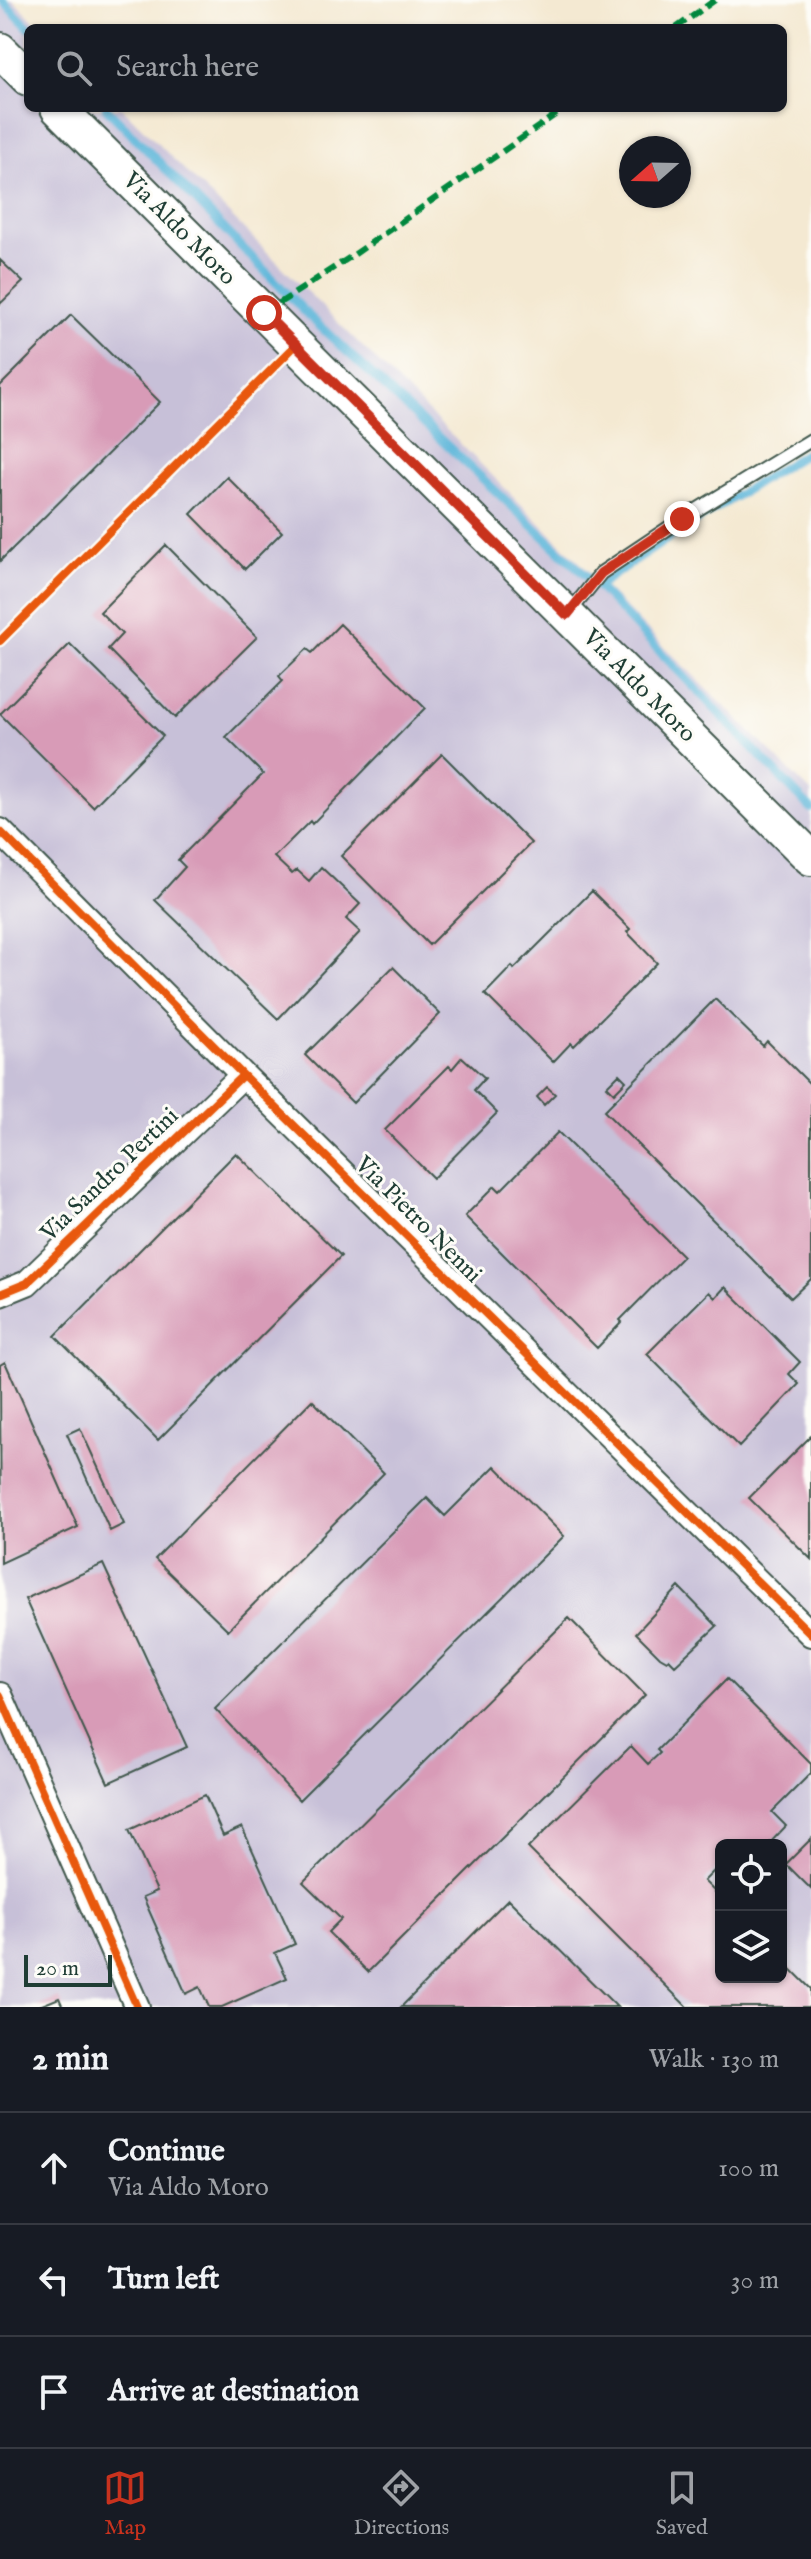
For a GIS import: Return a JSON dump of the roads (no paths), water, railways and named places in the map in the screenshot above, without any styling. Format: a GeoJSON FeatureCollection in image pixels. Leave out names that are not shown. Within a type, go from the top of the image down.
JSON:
{"type":"FeatureCollection","features":[{"type":"Feature","properties":{"kind":"main road"},"geometry":{"type":"LineString","coordinates":[[0,50],[24,74]]}},
{"type":"Feature","properties":{"kind":"main road","name":"Via Aldo Moro"},"geometry":{"type":"LineString","coordinates":[[62,112],[811,858]]}},
{"type":"Feature","properties":{"kind":"street","name":"Via Pietro Nenni"},"geometry":{"type":"LineString","coordinates":[[0,831],[243,1075],[811,1634]]}},
{"type":"Feature","properties":{"kind":"street","name":"Via Sandro Pertini"},"geometry":{"type":"LineString","coordinates":[[0,1294],[27,1283],[243,1075]]}},
{"type":"Feature","properties":{"kind":"street"},"geometry":{"type":"LineString","coordinates":[[0,1695],[137,2007]]}},
{"type":"Feature","properties":{"kind":"lane"},"geometry":{"type":"LineString","coordinates":[[567,615],[601,573],[811,440]]}},
{"type":"Feature","properties":{"kind":"waterway"},"geometry":{"type":"LineString","coordinates":[[2,0],[25,24]]}},
{"type":"Feature","properties":{"kind":"waterway"},"geometry":{"type":"LineString","coordinates":[[110,112],[310,317],[597,586],[811,809]]}},
{"type":"Feature","properties":{"kind":"waterway"},"geometry":{"type":"LineString","coordinates":[[597,586],[682,529],[811,450]]}}]}
